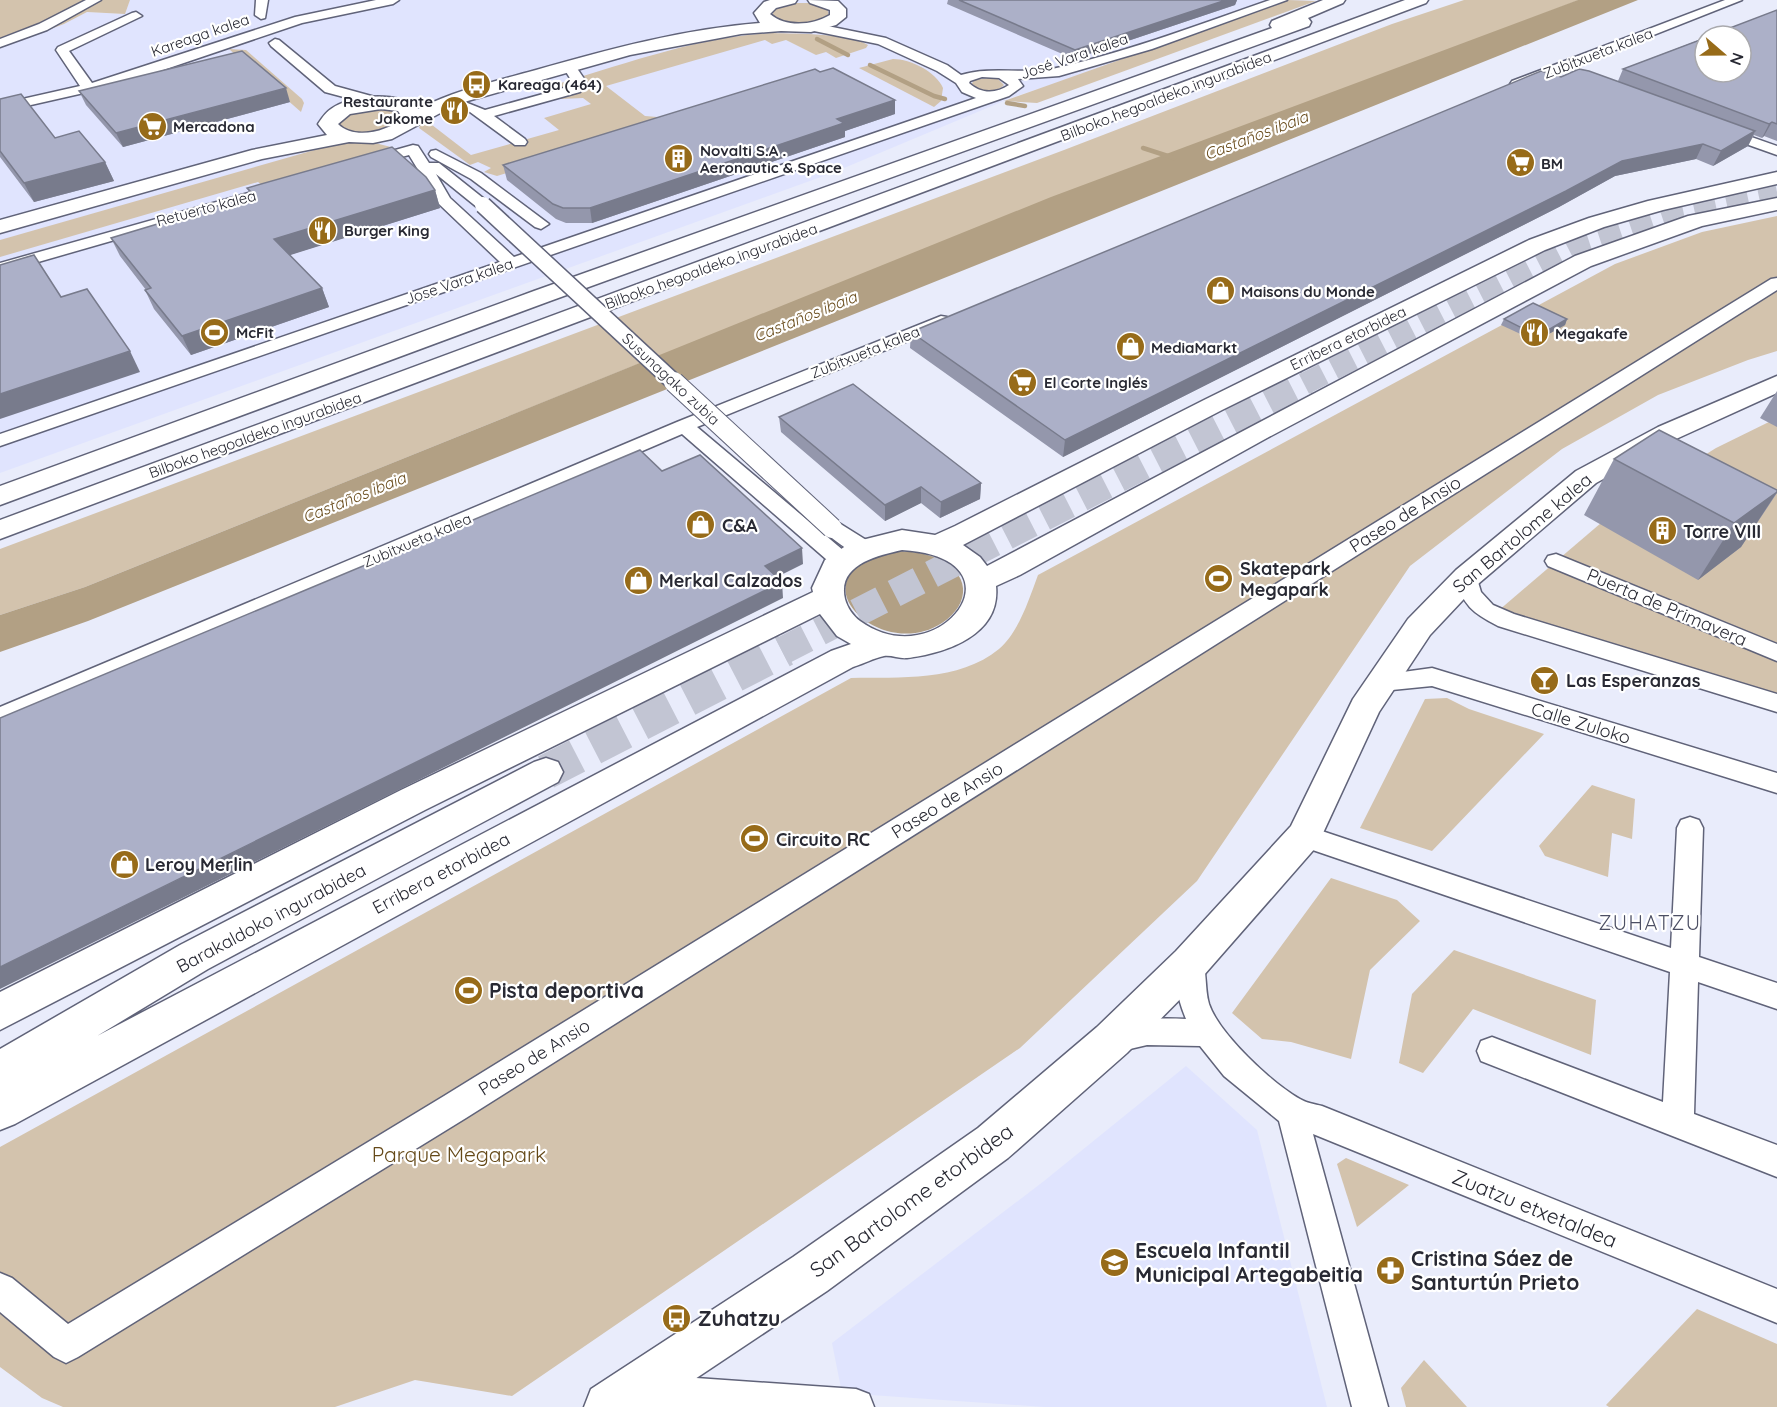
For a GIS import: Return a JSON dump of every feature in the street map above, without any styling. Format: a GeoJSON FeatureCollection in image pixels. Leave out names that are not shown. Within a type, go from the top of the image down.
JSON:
{"type":"FeatureCollection","features":[{"type":"Feature","properties":{"kind":"main road"},"geometry":{"type":"LineString","coordinates":[[0,227],[259,154],[347,136],[379,135],[401,128],[450,100],[671,39],[787,0]]}},
{"type":"Feature","properties":{"kind":"main road"},"geometry":{"type":"LineString","coordinates":[[816,0],[832,4],[839,10]]}},
{"type":"Feature","properties":{"kind":"main road"},"geometry":{"type":"LineString","coordinates":[[671,39],[722,31],[779,26],[813,27],[832,21],[839,10],[855,0]]}},
{"type":"Feature","properties":{"kind":"main road"},"geometry":{"type":"LineString","coordinates":[[1238,44],[1337,0]]}},
{"type":"Feature","properties":{"kind":"main road","name":"Bilboko hegoaldeko ingurabidea"},"geometry":{"type":"LineString","coordinates":[[0,530],[1319,39],[1427,2]]}},
{"type":"Feature","properties":{"kind":"main road","name":"Bilboko hegoaldeko ingurabidea"},"geometry":{"type":"LineString","coordinates":[[3,495],[1353,4]]}},
{"type":"Feature","properties":{"kind":"main road"},"geometry":{"type":"LineString","coordinates":[[765,9],[762,13],[764,18],[779,26]]}},
{"type":"Feature","properties":{"kind":"main road"},"geometry":{"type":"LineString","coordinates":[[259,154],[357,106],[478,91]]}},
{"type":"Feature","properties":{"kind":"main road"},"geometry":{"type":"LineString","coordinates":[[387,103],[410,109],[411,121]]}},
{"type":"Feature","properties":{"kind":"main road"},"geometry":{"type":"LineString","coordinates":[[333,117],[328,124],[331,130],[347,136]]}},
{"type":"Feature","properties":{"kind":"main road","name":"Erribera etorbidea"},"geometry":{"type":"LineString","coordinates":[[937,545],[1537,245],[1570,231],[1662,201],[1777,178]]}},
{"type":"Feature","properties":{"kind":"main road"},"geometry":{"type":"LineString","coordinates":[[980,581],[1009,568],[1268,427],[1583,261],[1696,221],[1777,204]]}},
{"type":"Feature","properties":{"kind":"main road","name":"San Bartolome kalea"},"geometry":{"type":"LineString","coordinates":[[1190,963],[1304,836],[1365,708],[1419,627],[1467,577],[1586,477],[1667,433],[1777,384]]}},
{"type":"Feature","properties":{"kind":"main road"},"geometry":{"type":"LineString","coordinates":[[902,540],[937,545],[956,553],[971,566],[980,581],[982,598],[979,607],[975,616],[960,631],[938,641],[912,646],[885,644],[863,638],[845,627],[833,613],[827,598],[828,585],[833,572],[852,555],[882,542],[902,540]]}},
{"type":"Feature","properties":{"kind":"main road"},"geometry":{"type":"LineString","coordinates":[[0,1012],[413,800],[827,598]]}},
{"type":"Feature","properties":{"kind":"main road","name":"Erribera etorbidea"},"geometry":{"type":"LineString","coordinates":[[0,1109],[842,659],[885,644]]}},
{"type":"Feature","properties":{"kind":"main road","name":"Barakaldoko ingurabidea"},"geometry":{"type":"LineString","coordinates":[[0,1071],[195,957],[546,772]]}},
{"type":"Feature","properties":{"kind":"main road"},"geometry":{"type":"LineString","coordinates":[[0,1053],[195,957]]}},
{"type":"Feature","properties":{"kind":"main road","name":"San Bartolome etorbidea"},"geometry":{"type":"LineString","coordinates":[[620,1399],[810,1274],[993,1143],[1112,1040],[1190,963]]}},
{"type":"Feature","properties":{"kind":"street"},"geometry":{"type":"LineString","coordinates":[[0,43],[51,24],[94,0]]}},
{"type":"Feature","properties":{"kind":"street"},"geometry":{"type":"LineString","coordinates":[[261,15],[290,30],[290,34],[275,43],[245,44],[240,35],[261,15],[262,0]]}},
{"type":"Feature","properties":{"kind":"street","name":"Kareaga kalea"},"geometry":{"type":"LineString","coordinates":[[0,108],[114,82],[240,35],[318,15],[393,0]]}},
{"type":"Feature","properties":{"kind":"street"},"geometry":{"type":"LineString","coordinates":[[1243,12],[1266,0]]}},
{"type":"Feature","properties":{"kind":"street"},"geometry":{"type":"LineString","coordinates":[[1243,12],[1281,0]]}},
{"type":"Feature","properties":{"kind":"street","name":"Zubitxueta kalea"},"geometry":{"type":"LineString","coordinates":[[1503,89],[1736,0]]}},
{"type":"Feature","properties":{"kind":"street"},"geometry":{"type":"LineString","coordinates":[[839,10],[860,26],[981,73]]}},
{"type":"Feature","properties":{"kind":"street","name":"José Vara kalea"},"geometry":{"type":"LineString","coordinates":[[981,73],[1007,76],[1059,72],[1148,46],[1243,12]]}},
{"type":"Feature","properties":{"kind":"street"},"geometry":{"type":"LineString","coordinates":[[89,89],[62,50],[136,16]]}},
{"type":"Feature","properties":{"kind":"street"},"geometry":{"type":"LineString","coordinates":[[813,27],[882,41],[942,68],[963,83],[968,90],[981,94],[1004,93],[1016,86],[1015,82],[1007,76]]}},
{"type":"Feature","properties":{"kind":"street"},"geometry":{"type":"LineString","coordinates":[[275,43],[326,86],[387,103]]}},
{"type":"Feature","properties":{"kind":"street","name":"José Vara kalea"},"geometry":{"type":"LineString","coordinates":[[1004,93],[1035,88],[1148,46]]}},
{"type":"Feature","properties":{"kind":"street"},"geometry":{"type":"LineString","coordinates":[[483,115],[575,89],[580,83],[569,67]]}},
{"type":"Feature","properties":{"kind":"street"},"geometry":{"type":"LineString","coordinates":[[1548,72],[1575,76]]}},
{"type":"Feature","properties":{"kind":"street"},"geometry":{"type":"LineString","coordinates":[[963,83],[969,76],[981,73]]}},
{"type":"Feature","properties":{"kind":"street","name":"Jose Vara kalea"},"geometry":{"type":"LineString","coordinates":[[919,121],[951,105],[957,99],[963,83]]}},
{"type":"Feature","properties":{"kind":"street"},"geometry":{"type":"LineString","coordinates":[[326,86],[333,117]]}},
{"type":"Feature","properties":{"kind":"street","name":"Jose Vara kalea"},"geometry":{"type":"LineString","coordinates":[[0,440],[1004,93]]}},
{"type":"Feature","properties":{"kind":"street"},"geometry":{"type":"LineString","coordinates":[[450,100],[475,109],[520,142]]}},
{"type":"Feature","properties":{"kind":"street"},"geometry":{"type":"LineString","coordinates":[[411,121],[420,139],[483,205]]}},
{"type":"Feature","properties":{"kind":"street"},"geometry":{"type":"LineString","coordinates":[[1711,126],[1777,152]]}},
{"type":"Feature","properties":{"kind":"street"},"geometry":{"type":"LineString","coordinates":[[379,135],[393,138],[413,149],[483,205]]}},
{"type":"Feature","properties":{"kind":"street"},"geometry":{"type":"LineString","coordinates":[[358,165],[413,149]]}},
{"type":"Feature","properties":{"kind":"street"},"geometry":{"type":"LineString","coordinates":[[413,149],[444,201],[510,263]]}},
{"type":"Feature","properties":{"kind":"street"},"geometry":{"type":"LineString","coordinates":[[436,154],[477,176],[541,225]]}},
{"type":"Feature","properties":{"kind":"street","name":"Retuerto kalea"},"geometry":{"type":"LineString","coordinates":[[0,268],[291,185]]}},
{"type":"Feature","properties":{"kind":"street","name":"Susunagako zubia"},"geometry":{"type":"LineString","coordinates":[[483,205],[832,528],[852,555]]}},
{"type":"Feature","properties":{"kind":"street","name":"Paseo de Ansio"},"geometry":{"type":"LineString","coordinates":[[0,1290],[66,1345],[455,1107],[1777,283]]}},
{"type":"Feature","properties":{"kind":"street","name":"Zubitxueta kalea"},"geometry":{"type":"LineString","coordinates":[[0,717],[684,426],[956,314]]}},
{"type":"Feature","properties":{"kind":"street"},"geometry":{"type":"LineString","coordinates":[[684,426],[852,555]]}},
{"type":"Feature","properties":{"kind":"street","name":"Puerta de Primavera"},"geometry":{"type":"LineString","coordinates":[[1556,561],[1777,654]]}},
{"type":"Feature","properties":{"kind":"street"},"geometry":{"type":"LineString","coordinates":[[1467,577],[1470,594],[1485,610],[1506,620],[1777,703]]}},
{"type":"Feature","properties":{"kind":"street","name":"Calle Zuloko"},"geometry":{"type":"LineString","coordinates":[[1382,682],[1432,678],[1777,783]]}},
{"type":"Feature","properties":{"kind":"street"},"geometry":{"type":"LineString","coordinates":[[1678,1123],[1690,828]]}},
{"type":"Feature","properties":{"kind":"street"},"geometry":{"type":"LineString","coordinates":[[1304,836],[1777,996]]}},
{"type":"Feature","properties":{"kind":"street"},"geometry":{"type":"LineString","coordinates":[[1190,963],[1194,1003],[1208,1033],[1235,1066],[1292,1112],[1370,1407]]}},
{"type":"Feature","properties":{"kind":"street"},"geometry":{"type":"LineString","coordinates":[[1112,1040],[1147,1031],[1208,1033]]}},
{"type":"Feature","properties":{"kind":"street"},"geometry":{"type":"LineString","coordinates":[[1491,1051],[1777,1161]]}},
{"type":"Feature","properties":{"kind":"street","name":"Zuatzu etxetaldea"},"geometry":{"type":"LineString","coordinates":[[1292,1112],[1322,1121],[1777,1306]]}},
{"type":"Feature","properties":{"kind":"street"},"geometry":{"type":"LineString","coordinates":[[620,1399],[855,1407]]}},
{"type":"Feature","properties":{"kind":"shaded area"},"geometry":{"type":"Polygon","coordinates":[[[130,0],[1306,0],[1011,98],[832,173],[0,473],[0,48],[64,24],[87,12],[125,14],[130,0]]]}},
{"type":"Feature","properties":{"kind":"shaded area","name":"Escuela Infantil Municipal Artegabeitia"},"geometry":{"type":"Polygon","coordinates":[[[1186,1066],[1257,1130],[1327,1407],[1045,1407],[842,1393],[832,1343],[1044,1181],[1186,1066]]]}},
{"type":"Feature","properties":{"kind":"green space"},"geometry":{"type":"Polygon","coordinates":[[[0,0],[130,0],[125,14],[87,12],[64,24],[0,48],[0,0]]]}},
{"type":"Feature","properties":{"kind":"green space"},"geometry":{"type":"Polygon","coordinates":[[[1288,0],[1316,1],[1037,103],[1004,101],[1288,0]]]}},
{"type":"Feature","properties":{"kind":"green space"},"geometry":{"type":"Polygon","coordinates":[[[1464,0],[1579,0],[628,368],[85,587],[0,615],[0,549],[1064,150],[1392,24],[1464,0]]]}},
{"type":"Feature","properties":{"kind":"green space"},"geometry":{"type":"Polygon","coordinates":[[[795,3],[814,3],[827,8],[829,15],[809,24],[787,22],[773,17],[773,10],[795,3]]]}},
{"type":"Feature","properties":{"kind":"green space"},"geometry":{"type":"Polygon","coordinates":[[[773,33],[836,36],[868,45],[866,48],[836,58],[826,52],[816,55],[786,40],[772,44],[765,40],[606,86],[645,116],[682,119],[497,176],[484,172],[491,168],[478,162],[470,165],[419,128],[423,118],[471,155],[559,130],[544,118],[591,104],[583,98],[561,99],[544,88],[686,46],[773,33]]]}},
{"type":"Feature","properties":{"kind":"green space"},"geometry":{"type":"Polygon","coordinates":[[[229,49],[246,50],[302,99],[304,103],[301,112],[229,49]]]}},
{"type":"Feature","properties":{"kind":"green space"},"geometry":{"type":"Polygon","coordinates":[[[893,59],[915,64],[935,77],[943,88],[941,101],[934,107],[859,68],[893,59]]]}},
{"type":"Feature","properties":{"kind":"green space"},"geometry":{"type":"Polygon","coordinates":[[[998,79],[1004,85],[996,90],[988,91],[971,85],[974,80],[998,79]]]}},
{"type":"Feature","properties":{"kind":"green space"},"geometry":{"type":"Polygon","coordinates":[[[368,108],[397,109],[405,116],[403,121],[371,133],[354,133],[340,125],[340,121],[350,113],[368,108]]]}},
{"type":"Feature","properties":{"kind":"green space"},"geometry":{"type":"Polygon","coordinates":[[[339,143],[375,143],[391,147],[262,185],[258,182],[0,257],[0,240],[339,143]]]}},
{"type":"Feature","properties":{"kind":"green space","name":"Parque Megapark"},"geometry":{"type":"Polygon","coordinates":[[[1777,216],[1777,351],[1658,395],[1562,449],[1410,566],[1197,881],[1020,1048],[512,1396],[415,1380],[335,1407],[63,1407],[42,1398],[0,1367],[0,1147],[851,678],[928,676],[966,667],[983,660],[999,649],[1012,634],[1023,615],[1038,575],[1615,264],[1702,232],[1777,216]]]}},
{"type":"Feature","properties":{"kind":"green space"},"geometry":{"type":"Polygon","coordinates":[[[1777,418],[1777,694],[1519,621],[1498,611],[1615,511],[1716,448],[1777,418]]]}},
{"type":"Feature","properties":{"kind":"green space"},"geometry":{"type":"Polygon","coordinates":[[[1447,698],[1469,709],[1544,734],[1432,851],[1360,828],[1425,699],[1447,698]]]}},
{"type":"Feature","properties":{"kind":"green space"},"geometry":{"type":"Polygon","coordinates":[[[1592,785],[1635,799],[1632,839],[1612,833],[1608,877],[1545,856],[1539,846],[1592,785]]]}},
{"type":"Feature","properties":{"kind":"green space"},"geometry":{"type":"Polygon","coordinates":[[[1331,878],[1397,900],[1420,921],[1370,970],[1351,1059],[1291,1042],[1262,1039],[1232,1013],[1331,878]]]}},
{"type":"Feature","properties":{"kind":"green space"},"geometry":{"type":"Polygon","coordinates":[[[1454,950],[1596,1000],[1591,1055],[1473,1009],[1423,1073],[1399,1063],[1412,994],[1454,950]]]}},
{"type":"Feature","properties":{"kind":"green space"},"geometry":{"type":"Polygon","coordinates":[[[1346,1158],[1409,1185],[1357,1227],[1337,1164],[1346,1158]]]}},
{"type":"Feature","properties":{"kind":"green space"},"geometry":{"type":"Polygon","coordinates":[[[1697,1309],[1777,1344],[1777,1407],[1609,1407],[1606,1405],[1697,1309]]]}},
{"type":"Feature","properties":{"kind":"green space"},"geometry":{"type":"Polygon","coordinates":[[[1424,1360],[1467,1407],[1406,1407],[1401,1388],[1424,1360]]]}},
{"type":"Feature","properties":{"kind":"water","name":"Castaños ibaia"},"geometry":{"type":"Polygon","coordinates":[[[1578,0],[1638,0],[88,621],[0,652],[0,615],[85,587],[1051,197],[1578,0]]]}},
{"type":"Feature","properties":{"kind":"water"},"geometry":{"type":"Polygon","coordinates":[[[900,551],[927,555],[947,564],[956,571],[963,588],[962,597],[952,615],[942,623],[917,633],[892,632],[870,624],[854,610],[846,593],[849,576],[866,561],[900,551]]]}},
{"type":"Feature","properties":{"kind":"building"},"geometry":{"type":"Polygon","coordinates":[[[959,0],[1226,0],[1075,50],[959,0]]]}},
{"type":"Feature","properties":{"kind":"building"},"geometry":{"type":"Polygon","coordinates":[[[1777,10],[1777,124],[1772,122],[1769,124],[1623,69],[1693,43],[1693,84],[1753,84],[1753,24],[1740,24],[1777,10]]]}},
{"type":"Feature","properties":{"kind":"building","name":"Mercadona"},"geometry":{"type":"Polygon","coordinates":[[[242,51],[286,88],[116,133],[79,91],[242,51]]]}},
{"type":"Feature","properties":{"kind":"building","name":"Novalti S.A . Aeronautic & Space"},"geometry":{"type":"Polygon","coordinates":[[[833,68],[895,100],[837,119],[844,123],[590,208],[563,208],[553,204],[503,165],[815,69],[820,72],[833,68]]]}},
{"type":"Feature","properties":{"kind":"building"},"geometry":{"type":"Polygon","coordinates":[[[1579,69],[1755,131],[1721,151],[1703,144],[1622,161],[1065,440],[911,332],[1541,71],[1561,77],[1579,69]]]}},
{"type":"Feature","properties":{"kind":"building"},"geometry":{"type":"Polygon","coordinates":[[[21,94],[55,138],[79,131],[105,162],[24,183],[0,151],[0,99],[21,94]]]}},
{"type":"Feature","properties":{"kind":"building"},"geometry":{"type":"Polygon","coordinates":[[[392,147],[426,177],[435,190],[274,239],[322,288],[182,336],[145,290],[151,288],[111,238],[254,195],[247,188],[392,147]]]}},
{"type":"Feature","properties":{"kind":"building"},"geometry":{"type":"Polygon","coordinates":[[[34,255],[61,297],[87,289],[130,351],[0,394],[0,265],[34,255]]]}},
{"type":"Feature","properties":{"kind":"building","name":"Megakafe"},"geometry":{"type":"Polygon","coordinates":[[[1533,303],[1567,319],[1538,336],[1504,319],[1533,303]]]}},
{"type":"Feature","properties":{"kind":"building"},"geometry":{"type":"Polygon","coordinates":[[[853,384],[981,483],[941,502],[921,487],[885,505],[779,417],[853,384]]]}},
{"type":"Feature","properties":{"kind":"building"},"geometry":{"type":"Polygon","coordinates":[[[1659,430],[1777,492],[1734,523],[1614,459],[1659,430]]]}},
{"type":"Feature","properties":{"kind":"building","name":"Leroy Merlin"},"geometry":{"type":"Polygon","coordinates":[[[640,450],[662,471],[700,455],[802,548],[765,566],[782,582],[0,967],[0,718],[640,450]]]}},
{"type":"Feature","properties":{"kind":"waterway"},"geometry":{"type":"LineString","coordinates":[[817,39],[848,55]]}},
{"type":"Feature","properties":{"kind":"waterway"},"geometry":{"type":"LineString","coordinates":[[870,65],[934,96],[945,99]]}},
{"type":"Feature","properties":{"kind":"waterway"},"geometry":{"type":"LineString","coordinates":[[1007,103],[1025,106]]}},
{"type":"Feature","properties":{"kind":"waterway"},"geometry":{"type":"LineString","coordinates":[[1143,148],[1174,158]]}},
{"type":"Feature","properties":{"kind":"tunnel"},"geometry":{"type":"LineString","coordinates":[[1304,384],[1571,247],[1664,216],[1777,192]]}},
{"type":"Feature","properties":{"kind":"tunnel"},"geometry":{"type":"LineString","coordinates":[[782,651],[1307,382]]}},
{"type":"Feature","properties":{"kind":"tunnel"},"geometry":{"type":"LineString","coordinates":[[546,772],[785,649]]}},
{"type":"Feature","properties":{"kind":"place","name":"Kareaga (464)"},"geometry":{"type":"Point","coordinates":[477,84]}},
{"type":"Feature","properties":{"kind":"place","name":"Restaurante Jakome"},"geometry":{"type":"Point","coordinates":[454,110]}},
{"type":"Feature","properties":{"kind":"place","name":"Mercadona"},"geometry":{"type":"Point","coordinates":[152,126]}},
{"type":"Feature","properties":{"kind":"place","name":"Novalti S.A . Aeronautic & Space"},"geometry":{"type":"Point","coordinates":[679,159]}},
{"type":"Feature","properties":{"kind":"place","name":"BM"},"geometry":{"type":"Point","coordinates":[1520,163]}},
{"type":"Feature","properties":{"kind":"place","name":"Burger King"},"geometry":{"type":"Point","coordinates":[323,230]}},
{"type":"Feature","properties":{"kind":"place","name":"Maisons du Monde"},"geometry":{"type":"Point","coordinates":[1220,291]}},
{"type":"Feature","properties":{"kind":"place","name":"McFit"},"geometry":{"type":"Point","coordinates":[215,332]}},
{"type":"Feature","properties":{"kind":"place","name":"Megakafe"},"geometry":{"type":"Point","coordinates":[1534,333]}},
{"type":"Feature","properties":{"kind":"place","name":"MediaMarkt"},"geometry":{"type":"Point","coordinates":[1130,347]}},
{"type":"Feature","properties":{"kind":"place","name":"El Corte Inglés"},"geometry":{"type":"Point","coordinates":[1023,382]}},
{"type":"Feature","properties":{"kind":"place","name":"C&A"},"geometry":{"type":"Point","coordinates":[701,525]}},
{"type":"Feature","properties":{"kind":"place","name":"Torre VIII"},"geometry":{"type":"Point","coordinates":[1662,531]}},
{"type":"Feature","properties":{"kind":"place","name":"Skatepark Megapark"},"geometry":{"type":"Point","coordinates":[1219,578]}},
{"type":"Feature","properties":{"kind":"place","name":"Merkal Calzados"},"geometry":{"type":"Point","coordinates":[638,580]}},
{"type":"Feature","properties":{"kind":"place","name":"Las Esperanzas"},"geometry":{"type":"Point","coordinates":[1545,680]}},
{"type":"Feature","properties":{"kind":"place","name":"Circuito RC"},"geometry":{"type":"Point","coordinates":[755,839]}},
{"type":"Feature","properties":{"kind":"place","name":"Leroy Merlin"},"geometry":{"type":"Point","coordinates":[124,864]}},
{"type":"Feature","properties":{"kind":"place","name":"Pista deportiva"},"geometry":{"type":"Point","coordinates":[468,990]}},
{"type":"Feature","properties":{"kind":"place","name":"Escuela Infantil Municipal Artegabeitia"},"geometry":{"type":"Point","coordinates":[1114,1262]}},
{"type":"Feature","properties":{"kind":"place","name":"Cristina Sáez de Santurtún Prieto"},"geometry":{"type":"Point","coordinates":[1390,1270]}},
{"type":"Feature","properties":{"kind":"place","name":"Zuhatzu"},"geometry":{"type":"Point","coordinates":[677,1318]}},
{"type":"Feature","properties":{"kind":"district","name":"ZUHATZU"},"geometry":{"type":"Point","coordinates":[1650,922]}}]}
